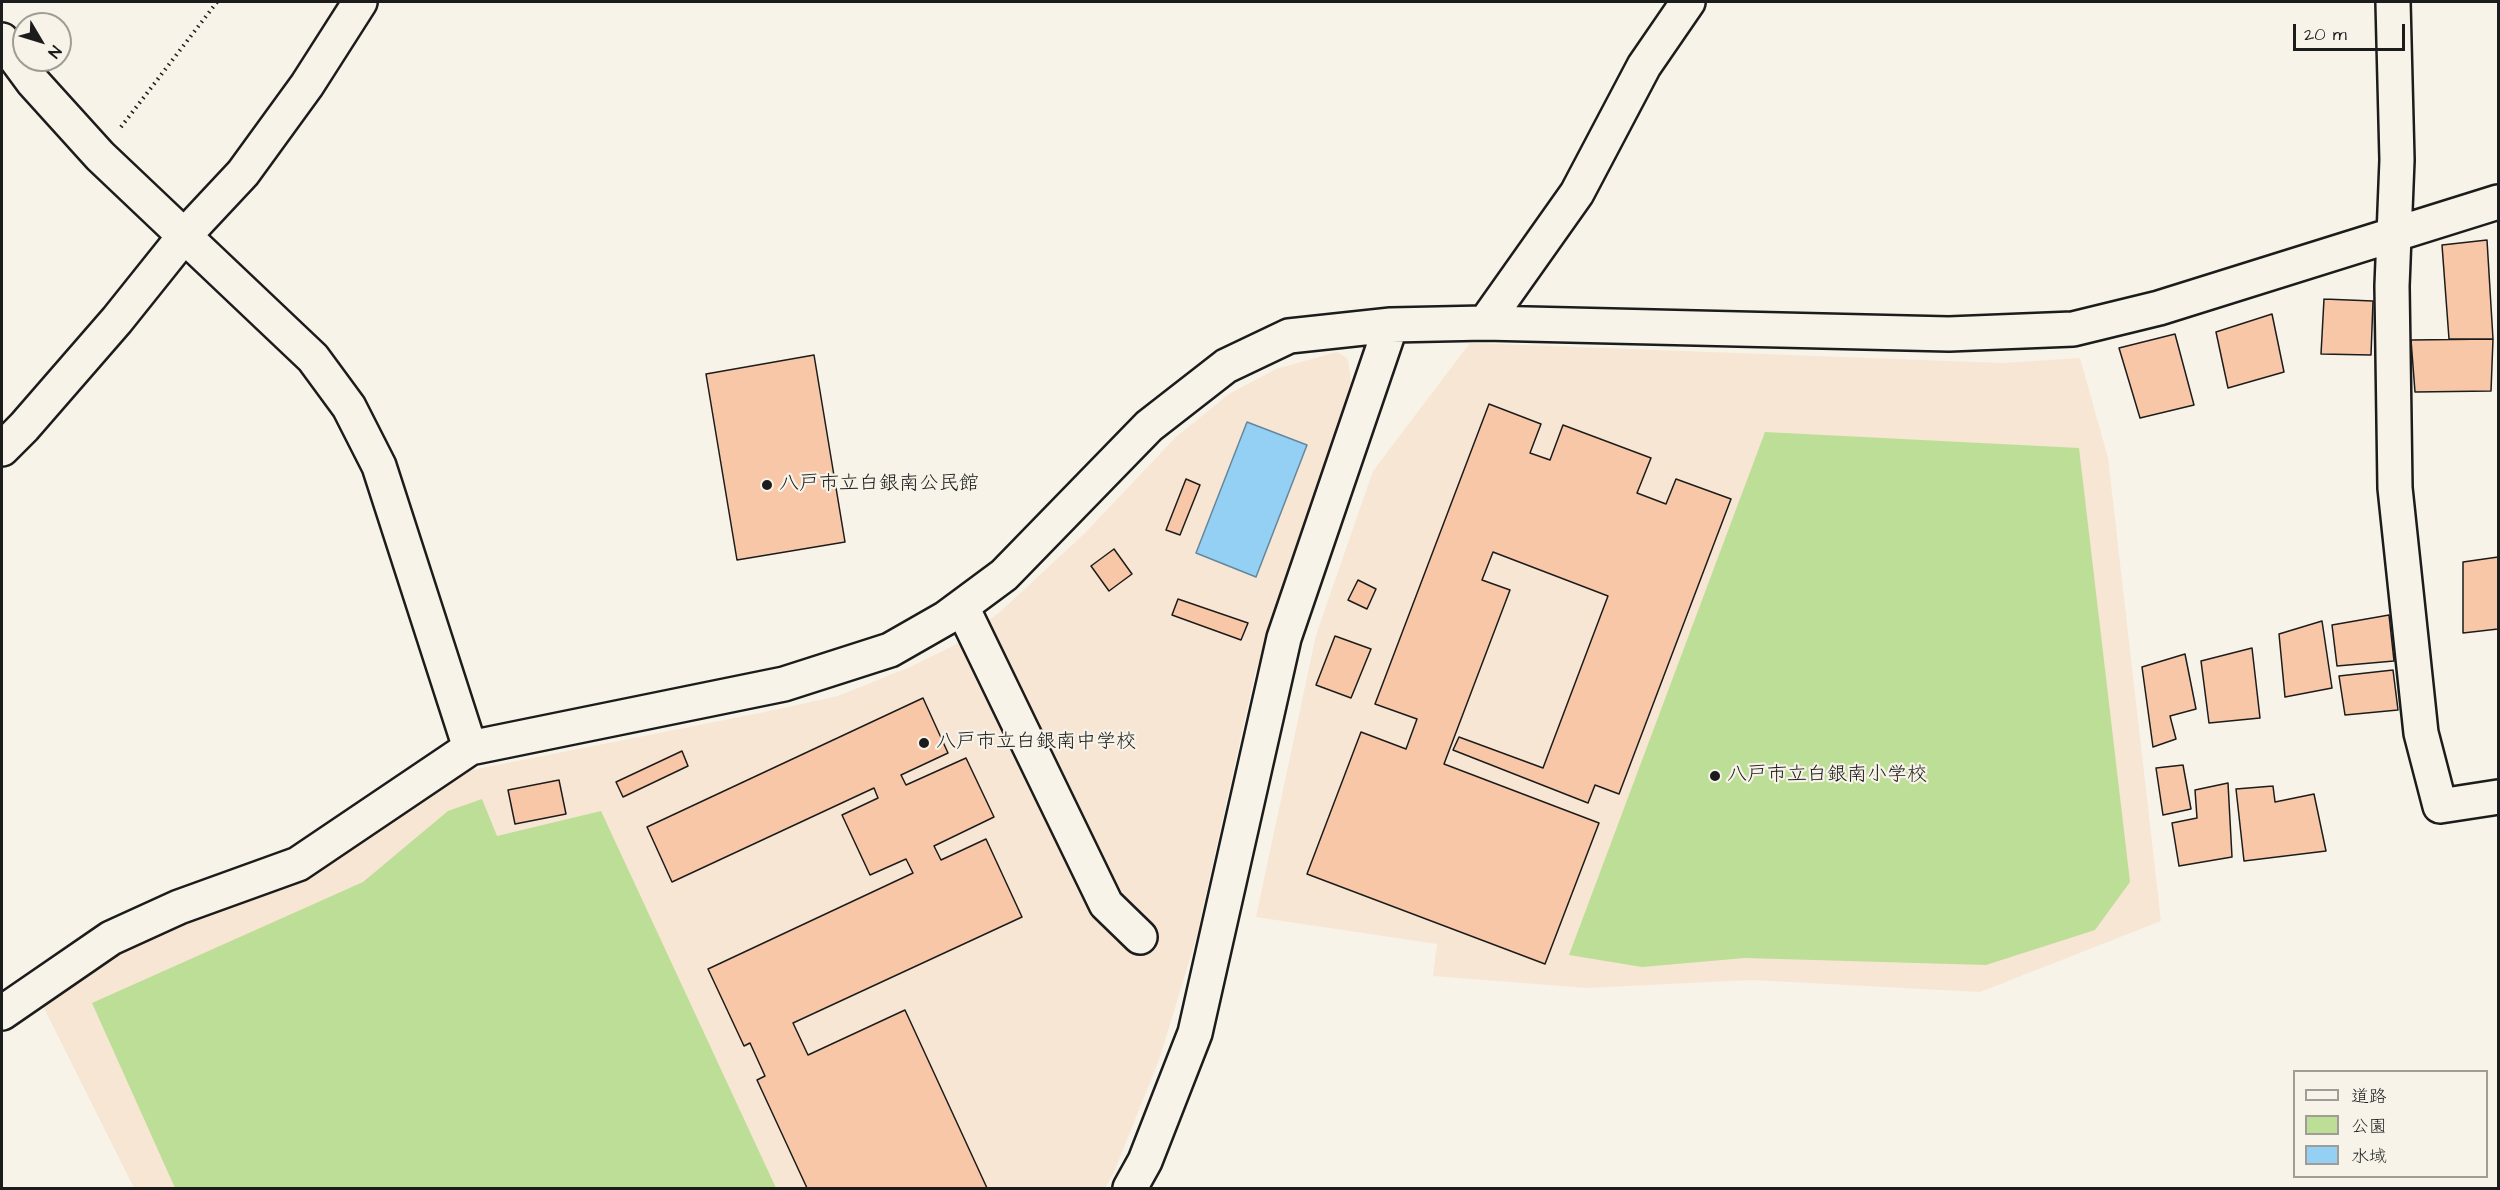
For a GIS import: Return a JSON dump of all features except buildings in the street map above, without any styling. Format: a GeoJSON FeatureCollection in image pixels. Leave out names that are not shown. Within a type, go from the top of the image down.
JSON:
{"type":"FeatureCollection","features":[{"type":"Feature","properties":{"kind":"street"},"geometry":{"type":"LineString","coordinates":[[2,448],[24,427],[109,329],[185,235],[243,173],[307,85],[360,2]]}},
{"type":"Feature","properties":{"kind":"street"},"geometry":{"type":"LineString","coordinates":[[1485,323],[1577,193],[1644,66],[1688,2]]}},
{"type":"Feature","properties":{"kind":"street"},"geometry":{"type":"LineString","coordinates":[[2393,2],[2397,160],[2392,286],[2396,488],[2421,733],[2440,806],[2499,797]]}},
{"type":"Feature","properties":{"kind":"street"},"geometry":{"type":"LineString","coordinates":[[2,40],[33,82],[100,156],[313,358],[349,407],[379,466],[470,748]]}},
{"type":"Feature","properties":{"kind":"street"},"geometry":{"type":"LineString","coordinates":[[2,1013],[111,938],[179,907],[298,864],[470,748],[784,684],[890,650],[946,618],[1004,575],[1149,426],[1226,366],[1289,336],[1391,325],[1485,323],[1949,334],[2073,329],[2159,308],[2499,202]]}},
{"type":"Feature","properties":{"kind":"street"},"geometry":{"type":"LineString","coordinates":[[1130,1188],[1145,1161],[1195,1033],[1284,638],[1391,325]]}},
{"type":"Feature","properties":{"kind":"street"},"geometry":{"type":"LineString","coordinates":[[962,607],[1106,904],[1140,937]]}},
{"type":"Feature","properties":{"kind":"path"},"geometry":{"type":"LineString","coordinates":[[100,156],[217,2]]}},
{"type":"Feature","properties":{"kind":"shaded area","name":"八戸市立白銀南小学校"},"geometry":{"type":"Polygon","coordinates":[[[1470,343],[2002,363],[2080,358],[2108,458],[2161,921],[1980,992],[1752,980],[1587,988],[1433,976],[1437,944],[1256,917],[1316,635],[1373,471],[1470,343]]]}},
{"type":"Feature","properties":{"kind":"shaded area","name":"八戸市立白銀南中学校"},"geometry":{"type":"Polygon","coordinates":[[[1337,352],[1348,359],[1351,383],[1348,404],[1255,673],[1196,939],[1159,1060],[1114,1172],[1105,1188],[134,1188],[41,1002],[122,947],[457,773],[838,696],[910,667],[953,646],[1000,612],[1084,534],[1176,437],[1229,394],[1276,369],[1337,352]]]}},
{"type":"Feature","properties":{"kind":"green space"},"geometry":{"type":"Polygon","coordinates":[[[1765,432],[2079,448],[2130,882],[2095,930],[1986,965],[1745,958],[1642,967],[1569,955],[1765,432]]]}},
{"type":"Feature","properties":{"kind":"green space"},"geometry":{"type":"Polygon","coordinates":[[[482,799],[497,836],[601,811],[776,1188],[175,1188],[92,1003],[363,882],[448,811],[482,799]]]}},
{"type":"Feature","properties":{"kind":"water"},"geometry":{"type":"Polygon","coordinates":[[[1247,422],[1307,445],[1256,577],[1196,553],[1247,422]]]}},
{"type":"Feature","properties":{"kind":"place","name":"八戸市立白銀南公民館"},"geometry":{"type":"Point","coordinates":[767,485]}},
{"type":"Feature","properties":{"kind":"place","name":"八戸市立白銀南中学校"},"geometry":{"type":"Point","coordinates":[924,743]}},
{"type":"Feature","properties":{"kind":"place","name":"八戸市立白銀南小学校"},"geometry":{"type":"Point","coordinates":[1715,776]}}]}
